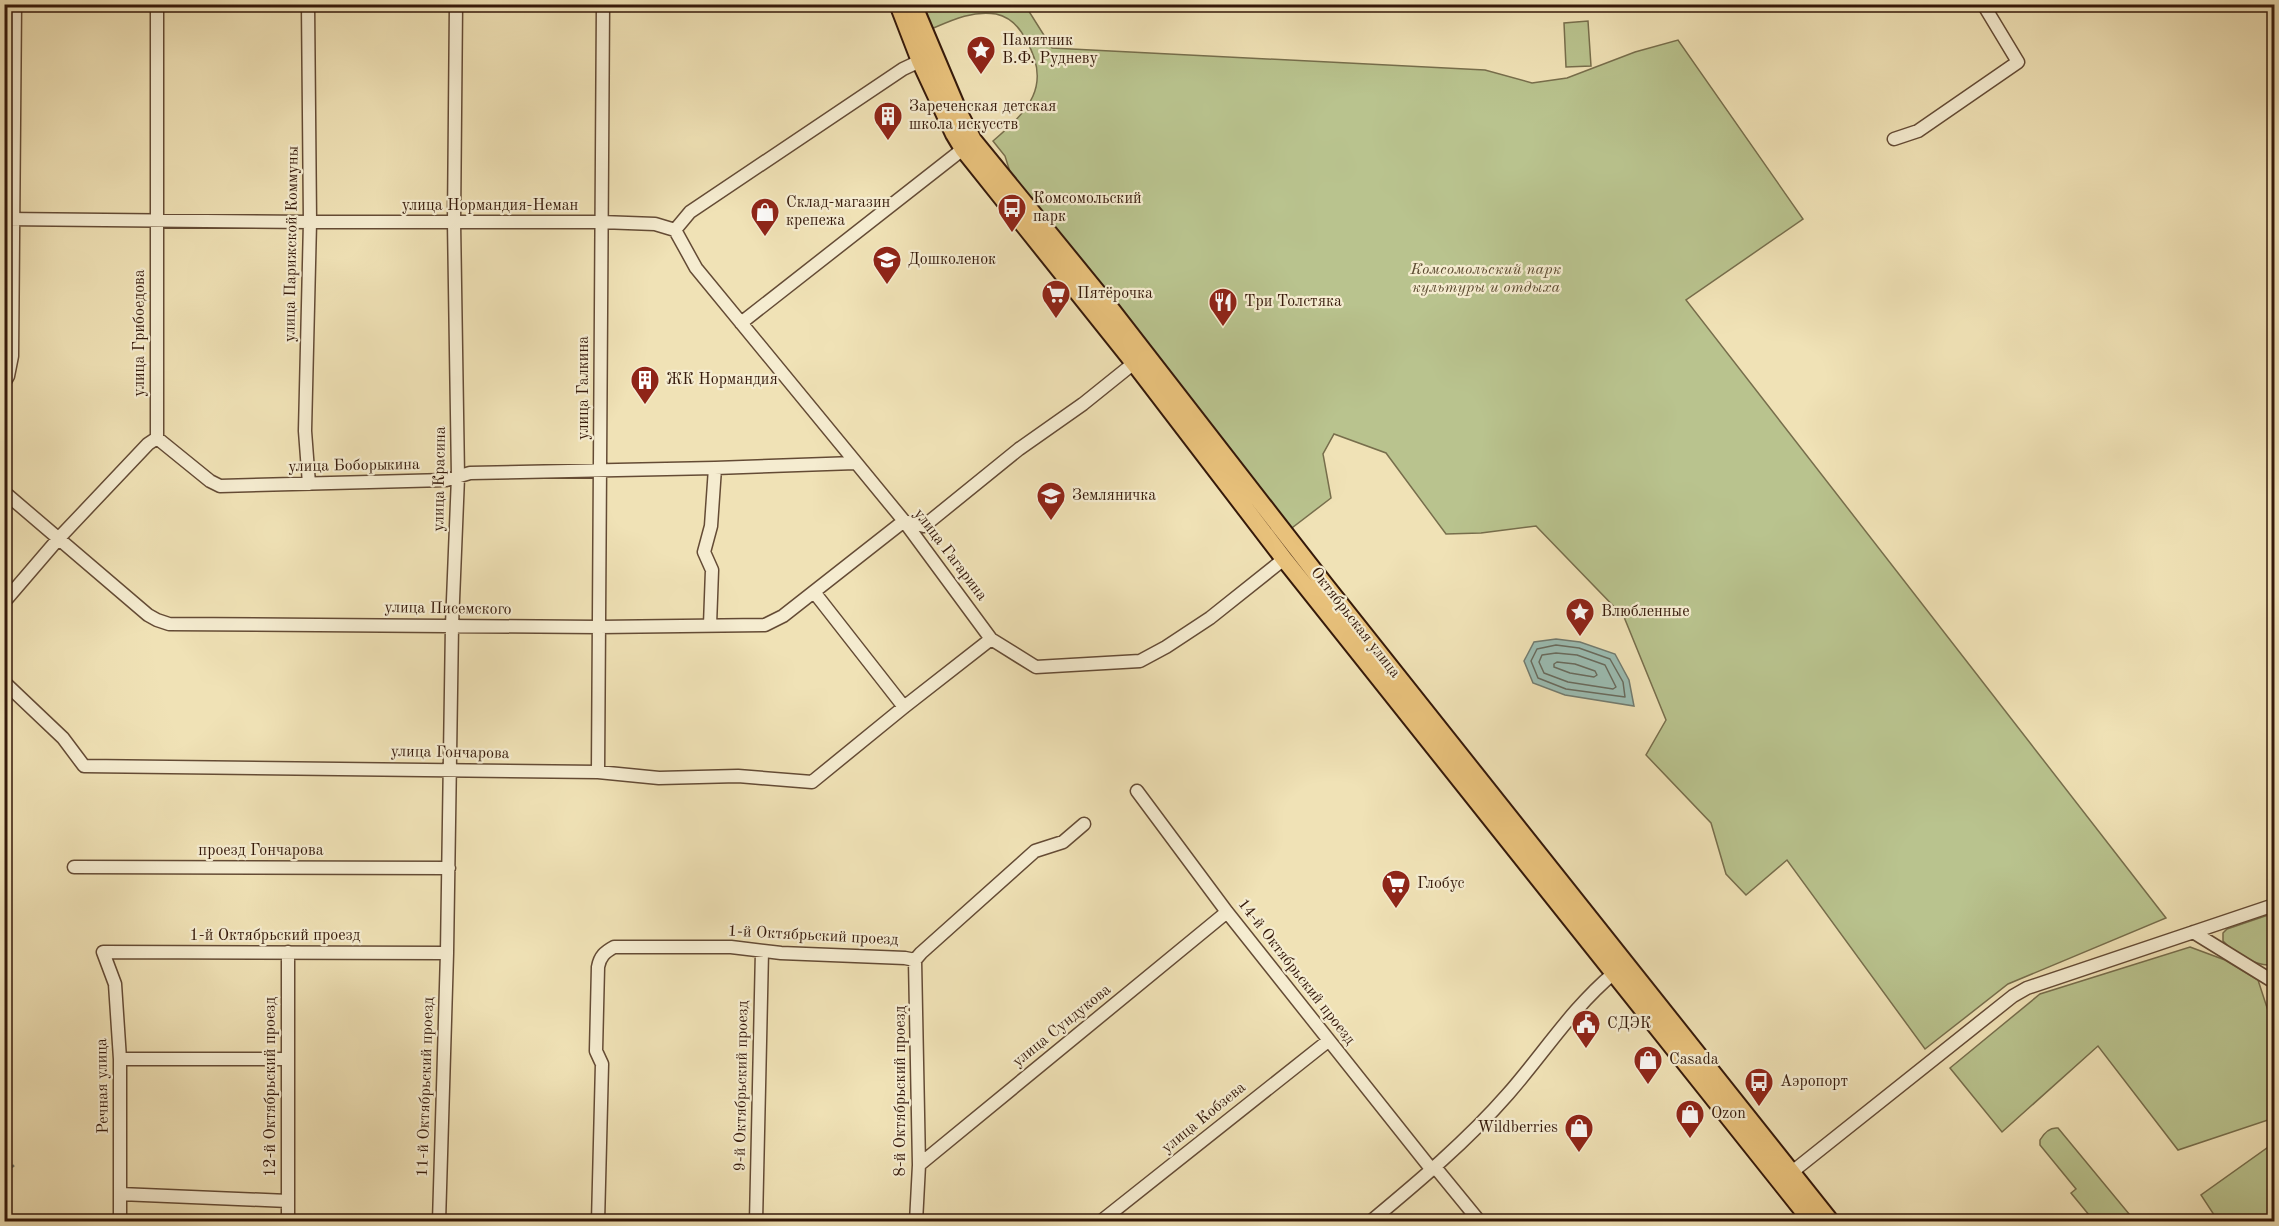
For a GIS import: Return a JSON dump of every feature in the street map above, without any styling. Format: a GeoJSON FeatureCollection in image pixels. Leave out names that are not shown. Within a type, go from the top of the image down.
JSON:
{"type":"FeatureCollection","features":[{"type":"Feature","properties":{"kind":"main road","name":"Октябрьская улица"},"geometry":{"type":"LineString","coordinates":[[898,4],[920,61],[954,134],[968,145],[1110,308],[1620,968],[1786,1177],[1831,1221]]}},
{"type":"Feature","properties":{"kind":"main road","name":"Октябрьская улица"},"geometry":{"type":"LineString","coordinates":[[912,4],[960,115],[968,145],[1284,559],[1620,968]]}},
{"type":"Feature","properties":{"kind":"main road","name":"Октябрьская улица"},"geometry":{"type":"LineString","coordinates":[[1786,1177],[1812,1221]]}},
{"type":"Feature","properties":{"kind":"street"},"geometry":{"type":"LineString","coordinates":[[4,383],[8,376],[12,356],[15,252],[9,219],[15,4]]}},
{"type":"Feature","properties":{"kind":"street","name":"улица Грибоедова"},"geometry":{"type":"LineString","coordinates":[[157,4],[157,438]]}},
{"type":"Feature","properties":{"kind":"street","name":"улица Парижской Коммуны"},"geometry":{"type":"LineString","coordinates":[[308,4],[310,222],[305,431],[309,484]]}},
{"type":"Feature","properties":{"kind":"street","name":"улица Красина"},"geometry":{"type":"LineString","coordinates":[[447,954],[452,625],[458,477],[454,222],[456,4]]}},
{"type":"Feature","properties":{"kind":"street","name":"улица Галкина"},"geometry":{"type":"LineString","coordinates":[[598,772],[603,4]]}},
{"type":"Feature","properties":{"kind":"street"},"geometry":{"type":"LineString","coordinates":[[1894,139],[1918,131],[2018,63],[1983,4]]}},
{"type":"Feature","properties":{"kind":"street"},"geometry":{"type":"LineString","coordinates":[[675,230],[690,212],[903,69],[920,61]]}},
{"type":"Feature","properties":{"kind":"street"},"geometry":{"type":"LineString","coordinates":[[741,323],[968,145]]}},
{"type":"Feature","properties":{"kind":"street","name":"улица Нормандия-Неман"},"geometry":{"type":"LineString","coordinates":[[9,219],[601,222],[655,224],[675,230]]}},
{"type":"Feature","properties":{"kind":"street","name":"улица Гагарина"},"geometry":{"type":"LineString","coordinates":[[675,230],[696,268],[904,521],[991,639],[1036,667],[1140,661],[1210,618],[1284,559]]}},
{"type":"Feature","properties":{"kind":"street"},"geometry":{"type":"LineString","coordinates":[[904,521],[924,526],[1019,449],[1083,404],[1134,363]]}},
{"type":"Feature","properties":{"kind":"street"},"geometry":{"type":"LineString","coordinates":[[4,602],[59,538],[147,444],[157,438]]}},
{"type":"Feature","properties":{"kind":"street","name":"улица Боборыкина"},"geometry":{"type":"LineString","coordinates":[[157,438],[220,486],[446,480],[470,473],[855,463]]}},
{"type":"Feature","properties":{"kind":"street"},"geometry":{"type":"LineString","coordinates":[[710,625],[712,570],[704,552],[711,526],[715,468]]}},
{"type":"Feature","properties":{"kind":"street","name":"улица Писемского"},"geometry":{"type":"LineString","coordinates":[[4,492],[148,615],[169,624],[599,627],[765,625],[783,616],[904,521]]}},
{"type":"Feature","properties":{"kind":"street"},"geometry":{"type":"LineString","coordinates":[[814,592],[904,706]]}},
{"type":"Feature","properties":{"kind":"street","name":"улица Гончарова"},"geometry":{"type":"LineString","coordinates":[[4,682],[63,738],[84,766],[598,772],[659,778],[738,776],[812,782],[904,706],[991,639]]}},
{"type":"Feature","properties":{"kind":"street","name":"14-й Октябрьский проезд"},"geometry":{"type":"LineString","coordinates":[[1137,791],[1227,912],[1270,963],[1328,1041],[1479,1221]]}},
{"type":"Feature","properties":{"kind":"street","name":"1-й Октябрьский проезд"},"geometry":{"type":"LineString","coordinates":[[598,1221],[602,1064],[596,1051],[600,958],[614,947],[731,947],[762,951],[915,960],[921,952],[1035,851],[1063,842],[1084,824]]}},
{"type":"Feature","properties":{"kind":"street","name":"проезд Гончарова"},"geometry":{"type":"LineString","coordinates":[[74,867],[449,868]]}},
{"type":"Feature","properties":{"kind":"street"},"geometry":{"type":"LineString","coordinates":[[1786,1177],[2013,996],[2041,983],[2274,905]]}},
{"type":"Feature","properties":{"kind":"street","name":"улица Сундукова"},"geometry":{"type":"LineString","coordinates":[[919,1165],[1227,912]]}},
{"type":"Feature","properties":{"kind":"street"},"geometry":{"type":"LineString","coordinates":[[2193,932],[2274,979]]}},
{"type":"Feature","properties":{"kind":"street","name":"9-й Октябрьский проезд"},"geometry":{"type":"LineString","coordinates":[[756,1221],[762,951]]}},
{"type":"Feature","properties":{"kind":"street","name":"1-й Октябрьский проезд"},"geometry":{"type":"LineString","coordinates":[[103,952],[447,954]]}},
{"type":"Feature","properties":{"kind":"street","name":"Речная улица"},"geometry":{"type":"LineString","coordinates":[[103,952],[115,984],[120,1059],[120,1221]]}},
{"type":"Feature","properties":{"kind":"street","name":"12-й Октябрьский проезд"},"geometry":{"type":"LineString","coordinates":[[288,952],[288,1221]]}},
{"type":"Feature","properties":{"kind":"street","name":"11-й Октябрьский проезд"},"geometry":{"type":"LineString","coordinates":[[439,1221],[447,954]]}},
{"type":"Feature","properties":{"kind":"street","name":"8-й Октябрьский проезд"},"geometry":{"type":"LineString","coordinates":[[915,960],[919,1165],[916,1221]]}},
{"type":"Feature","properties":{"kind":"street"},"geometry":{"type":"LineString","coordinates":[[1370,1221],[1434,1168],[1486,1118],[1572,1014],[1620,968]]}},
{"type":"Feature","properties":{"kind":"street","name":"улица Кобзева"},"geometry":{"type":"LineString","coordinates":[[1100,1221],[1328,1041]]}},
{"type":"Feature","properties":{"kind":"street"},"geometry":{"type":"LineString","coordinates":[[120,1059],[288,1059]]}},
{"type":"Feature","properties":{"kind":"street"},"geometry":{"type":"LineString","coordinates":[[120,1194],[288,1201]]}},
{"type":"Feature","properties":{"kind":"green space","name":"Комсомольский парк культуры и отдыха"},"geometry":{"type":"Polygon","coordinates":[[[918,5],[1025,5],[1052,48],[1485,70],[1532,83],[1567,78],[1635,52],[1678,40],[1803,219],[1686,300],[2166,918],[2008,984],[1925,1049],[1787,860],[1746,895],[1726,874],[1711,823],[1646,755],[1666,720],[1624,617],[1536,526],[1481,533],[1446,534],[1386,453],[1334,434],[1323,454],[1331,498],[1284,534],[1011,175],[1005,156],[993,141],[1026,108],[1037,84],[1034,56],[1021,31],[1006,18],[987,13],[961,17],[929,30],[918,5]]]}},
{"type":"Feature","properties":{"kind":"green space"},"geometry":{"type":"Polygon","coordinates":[[[1588,21],[1591,66],[1566,67],[1564,23],[1588,21]]]}},
{"type":"Feature","properties":{"kind":"green space"},"geometry":{"type":"Polygon","coordinates":[[[2274,913],[2274,964],[2254,962],[2233,950],[2223,941],[2223,933],[2227,929],[2274,913]]]}},
{"type":"Feature","properties":{"kind":"green space"},"geometry":{"type":"Polygon","coordinates":[[[2190,947],[2225,960],[2258,980],[2274,1029],[2274,1118],[2178,1150],[2098,1046],[2002,1132],[1950,1068],[2040,994],[2190,947]]]}},
{"type":"Feature","properties":{"kind":"green space"},"geometry":{"type":"Polygon","coordinates":[[[2052,1128],[2058,1128],[2134,1220],[2143,1219],[2145,1221],[2094,1221],[2071,1193],[2076,1189],[2040,1145],[2040,1140],[2045,1133],[2052,1128]]]}},
{"type":"Feature","properties":{"kind":"green space"},"geometry":{"type":"Polygon","coordinates":[[[2274,1143],[2274,1221],[2218,1221],[2201,1195],[2274,1143]]]}},
{"type":"Feature","properties":{"kind":"water"},"geometry":{"type":"Polygon","coordinates":[[[1556,639],[1580,642],[1615,654],[1629,680],[1634,706],[1565,695],[1533,683],[1524,661],[1534,642],[1556,639]]]}},
{"type":"Feature","properties":{"kind":"waterway"},"geometry":{"type":"LineString","coordinates":[[4,1170],[13,1166]]}},
{"type":"Feature","properties":{"kind":"place","name":"Памятник В.Ф. Рудневу"},"geometry":{"type":"Point","coordinates":[981,76]}},
{"type":"Feature","properties":{"kind":"place","name":"Зареченская детская школа искусств"},"geometry":{"type":"Point","coordinates":[888,142]}},
{"type":"Feature","properties":{"kind":"place","name":"Комсомольский парк"},"geometry":{"type":"Point","coordinates":[1012,234]}},
{"type":"Feature","properties":{"kind":"place","name":"Склад-магазин крепежа"},"geometry":{"type":"Point","coordinates":[765,238]}},
{"type":"Feature","properties":{"kind":"place","name":"Дошколенок"},"geometry":{"type":"Point","coordinates":[887,286]}},
{"type":"Feature","properties":{"kind":"place","name":"Пятёрочка"},"geometry":{"type":"Point","coordinates":[1056,320]}},
{"type":"Feature","properties":{"kind":"place","name":"Три Толстяка"},"geometry":{"type":"Point","coordinates":[1223,328]}},
{"type":"Feature","properties":{"kind":"place","name":"ЖК Нормандия"},"geometry":{"type":"Point","coordinates":[645,406]}},
{"type":"Feature","properties":{"kind":"place","name":"Земляничка"},"geometry":{"type":"Point","coordinates":[1051,522]}},
{"type":"Feature","properties":{"kind":"place","name":"Влюбленные"},"geometry":{"type":"Point","coordinates":[1580,638]}},
{"type":"Feature","properties":{"kind":"place","name":"Глобус"},"geometry":{"type":"Point","coordinates":[1396,910]}},
{"type":"Feature","properties":{"kind":"place","name":"СДЭК"},"geometry":{"type":"Point","coordinates":[1586,1050]}},
{"type":"Feature","properties":{"kind":"place","name":"Casada"},"geometry":{"type":"Point","coordinates":[1648,1086]}},
{"type":"Feature","properties":{"kind":"place","name":"Аэропорт"},"geometry":{"type":"Point","coordinates":[1759,1108]}},
{"type":"Feature","properties":{"kind":"place","name":"Ozon"},"geometry":{"type":"Point","coordinates":[1690,1140]}},
{"type":"Feature","properties":{"kind":"place","name":"Wildberries"},"geometry":{"type":"Point","coordinates":[1579,1154]}}]}
